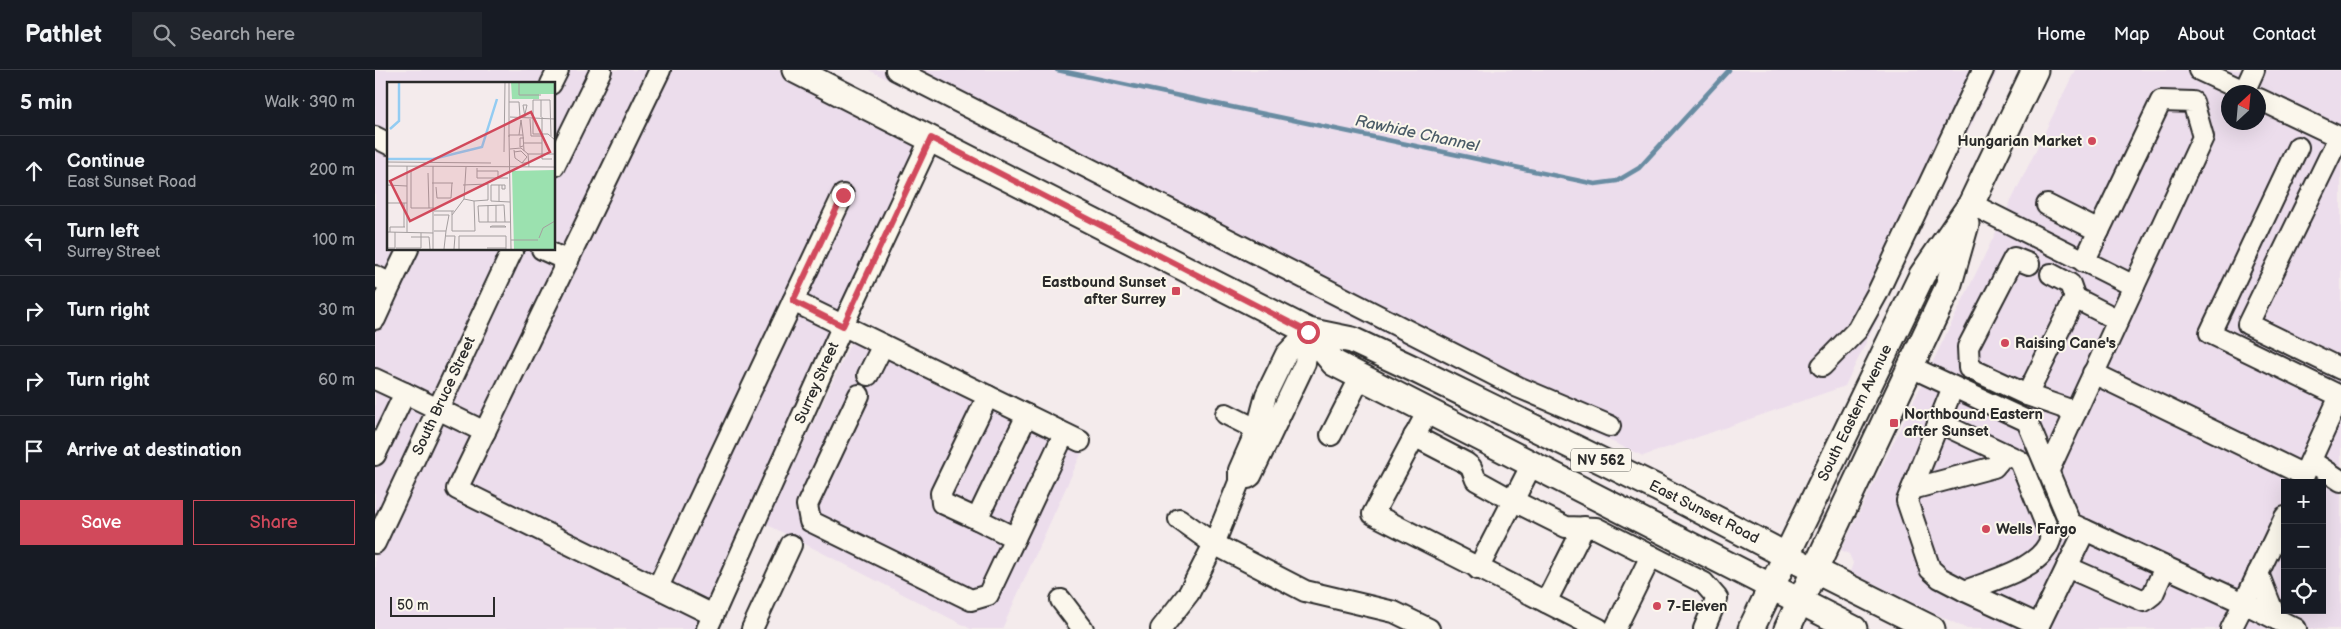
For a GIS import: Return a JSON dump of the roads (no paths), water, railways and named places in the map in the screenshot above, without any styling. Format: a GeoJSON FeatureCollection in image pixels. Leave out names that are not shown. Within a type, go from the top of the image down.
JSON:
{"type":"FeatureCollection","features":[{"type":"Feature","properties":{"kind":"main road","name":"East Sunset Road"},"geometry":{"type":"LineString","coordinates":[[795,70],[1308,332],[1352,340],[1387,356],[1657,488],[1814,570],[1933,629]]}},
{"type":"Feature","properties":{"kind":"main road","name":"South Eastern Avenue"},"geometry":{"type":"LineString","coordinates":[[1751,629],[1922,275],[1971,204],[2035,70]]}},
{"type":"Feature","properties":{"kind":"main road","name":"South Eastern Avenue"},"geometry":{"type":"LineString","coordinates":[[1787,629],[1948,287],[1971,204]]}},
{"type":"Feature","properties":{"kind":"main road","name":"East Sunset Road"},"geometry":{"type":"LineString","coordinates":[[1308,332],[1334,362],[1854,629]]}},
{"type":"Feature","properties":{"kind":"street"},"geometry":{"type":"LineString","coordinates":[[552,82],[558,70]]}},
{"type":"Feature","properties":{"kind":"street"},"geometry":{"type":"LineString","coordinates":[[660,70],[457,489],[658,587],[710,622]]}},
{"type":"Feature","properties":{"kind":"street"},"geometry":{"type":"LineString","coordinates":[[896,70],[1518,387],[1610,426]]}},
{"type":"Feature","properties":{"kind":"street"},"geometry":{"type":"LineString","coordinates":[[1822,366],[1857,330],[1877,294],[1983,70]]}},
{"type":"Feature","properties":{"kind":"street"},"geometry":{"type":"LineString","coordinates":[[2251,85],[2254,70]]}},
{"type":"Feature","properties":{"kind":"street"},"geometry":{"type":"LineString","coordinates":[[555,164],[597,71]]}},
{"type":"Feature","properties":{"kind":"street"},"geometry":{"type":"LineString","coordinates":[[2048,472],[2203,137],[2193,102],[2203,72],[2230,85]]}},
{"type":"Feature","properties":{"kind":"street"},"geometry":{"type":"LineString","coordinates":[[2084,262],[2161,101],[2193,102]]}},
{"type":"Feature","properties":{"kind":"street"},"geometry":{"type":"LineString","coordinates":[[2266,101],[2339,133],[2248,324],[2341,369]]}},
{"type":"Feature","properties":{"kind":"street"},"geometry":{"type":"LineString","coordinates":[[375,137],[387,143]]}},
{"type":"Feature","properties":{"kind":"street","name":"Surrey Street"},"geometry":{"type":"LineString","coordinates":[[710,622],[843,326],[931,138]]}},
{"type":"Feature","properties":{"kind":"street"},"geometry":{"type":"LineString","coordinates":[[2298,147],[2210,333],[2340,396],[2305,473]]}},
{"type":"Feature","properties":{"kind":"street"},"geometry":{"type":"LineString","coordinates":[[658,587],[843,195]]}},
{"type":"Feature","properties":{"kind":"street"},"geometry":{"type":"LineString","coordinates":[[1971,204],[2134,286]]}},
{"type":"Feature","properties":{"kind":"street"},"geometry":{"type":"LineString","coordinates":[[2047,205],[2099,231]]}},
{"type":"Feature","properties":{"kind":"street"},"geometry":{"type":"LineString","coordinates":[[375,319],[383,280],[407,250]]}},
{"type":"Feature","properties":{"kind":"street","name":"South Bruce Street"},"geometry":{"type":"LineString","coordinates":[[375,543],[513,250]]}},
{"type":"Feature","properties":{"kind":"street"},"geometry":{"type":"LineString","coordinates":[[544,250],[568,261]]}},
{"type":"Feature","properties":{"kind":"street"},"geometry":{"type":"LineString","coordinates":[[2029,264],[2014,258],[1968,347],[1976,346],[1969,368],[2027,395],[2076,412]]}},
{"type":"Feature","properties":{"kind":"street"},"geometry":{"type":"LineString","coordinates":[[2051,274],[2070,284],[2075,298],[2118,320]]}},
{"type":"Feature","properties":{"kind":"street"},"geometry":{"type":"LineString","coordinates":[[2027,395],[2075,298]]}},
{"type":"Feature","properties":{"kind":"street"},"geometry":{"type":"LineString","coordinates":[[793,301],[1072,437],[1015,538],[988,595],[971,600],[811,521],[807,506],[859,395]]}},
{"type":"Feature","properties":{"kind":"street"},"geometry":{"type":"LineString","coordinates":[[1161,629],[1189,592],[1214,544],[1239,482],[1251,476],[1264,433],[1305,363],[1308,332]]}},
{"type":"Feature","properties":{"kind":"street"},"geometry":{"type":"LineString","coordinates":[[868,376],[883,345]]}},
{"type":"Feature","properties":{"kind":"street"},"geometry":{"type":"LineString","coordinates":[[1911,367],[2027,421],[2069,523],[2244,603],[2296,629]]}},
{"type":"Feature","properties":{"kind":"street"},"geometry":{"type":"LineString","coordinates":[[2093,373],[2305,473],[2341,481]]}},
{"type":"Feature","properties":{"kind":"street"},"geometry":{"type":"LineString","coordinates":[[1331,435],[1361,376]]}},
{"type":"Feature","properties":{"kind":"street"},"geometry":{"type":"LineString","coordinates":[[375,379],[485,432]]}},
{"type":"Feature","properties":{"kind":"street"},"geometry":{"type":"LineString","coordinates":[[1953,387],[1907,501],[1930,569],[1940,578],[2038,627],[2085,530]]}},
{"type":"Feature","properties":{"kind":"street"},"geometry":{"type":"LineString","coordinates":[[375,455],[405,393]]}},
{"type":"Feature","properties":{"kind":"street"},"geometry":{"type":"LineString","coordinates":[[988,396],[941,493],[942,503],[1015,538]]}},
{"type":"Feature","properties":{"kind":"street"},"geometry":{"type":"LineString","coordinates":[[1428,411],[1373,514],[1599,629]]}},
{"type":"Feature","properties":{"kind":"street"},"geometry":{"type":"LineString","coordinates":[[1226,414],[1264,433]]}},
{"type":"Feature","properties":{"kind":"street"},"geometry":{"type":"LineString","coordinates":[[977,519],[1027,415]]}},
{"type":"Feature","properties":{"kind":"street"},"geometry":{"type":"LineString","coordinates":[[1938,422],[2020,460],[2051,538],[2049,547],[2036,562],[1965,591]]}},
{"type":"Feature","properties":{"kind":"street"},"geometry":{"type":"LineString","coordinates":[[1414,436],[1466,463],[1471,467],[1476,480],[1567,527],[1596,528],[1704,583],[1717,598],[1704,629]]}},
{"type":"Feature","properties":{"kind":"street"},"geometry":{"type":"LineString","coordinates":[[1912,489],[1994,467],[2005,454]]}},
{"type":"Feature","properties":{"kind":"street"},"geometry":{"type":"LineString","coordinates":[[1478,569],[1532,464]]}},
{"type":"Feature","properties":{"kind":"street"},"geometry":{"type":"LineString","coordinates":[[1179,519],[1214,544],[1305,591],[1394,612],[1429,629]]}},
{"type":"Feature","properties":{"kind":"street"},"geometry":{"type":"LineString","coordinates":[[2231,629],[2282,524]]}},
{"type":"Feature","properties":{"kind":"street"},"geometry":{"type":"LineString","coordinates":[[1546,602],[1584,527]]}},
{"type":"Feature","properties":{"kind":"street"},"geometry":{"type":"LineString","coordinates":[[1615,629],[1655,558],[1673,537]]}},
{"type":"Feature","properties":{"kind":"street"},"geometry":{"type":"LineString","coordinates":[[752,629],[791,545]]}},
{"type":"Feature","properties":{"kind":"street"},"geometry":{"type":"LineString","coordinates":[[1704,583],[1717,560]]}},
{"type":"Feature","properties":{"kind":"street"},"geometry":{"type":"LineString","coordinates":[[2067,567],[2144,601],[2153,594],[2165,567]]}},
{"type":"Feature","properties":{"kind":"street"},"geometry":{"type":"LineString","coordinates":[[2258,573],[2276,619]]}},
{"type":"Feature","properties":{"kind":"street"},"geometry":{"type":"LineString","coordinates":[[1061,600],[1083,629]]}},
{"type":"Feature","properties":{"kind":"waterway","name":"Rawhide Channel"},"geometry":{"type":"LineString","coordinates":[[1057,70],[1595,184],[1617,181],[1639,168],[1729,70]]}},
{"type":"Feature","properties":{"kind":"place","name":"Hungarian Market"},"geometry":{"type":"Point","coordinates":[2092,141]}},
{"type":"Feature","properties":{"kind":"place","name":"Eastbound Sunset after Surrey"},"geometry":{"type":"Point","coordinates":[1176,291]}},
{"type":"Feature","properties":{"kind":"place","name":"Raising Cane's"},"geometry":{"type":"Point","coordinates":[2005,343]}},
{"type":"Feature","properties":{"kind":"place","name":"Northbound Eastern after Sunset"},"geometry":{"type":"Point","coordinates":[1894,423]}},
{"type":"Feature","properties":{"kind":"place","name":"Wells Fargo"},"geometry":{"type":"Point","coordinates":[1986,529]}},
{"type":"Feature","properties":{"kind":"place","name":"7-Eleven"},"geometry":{"type":"Point","coordinates":[1657,606]}}]}
